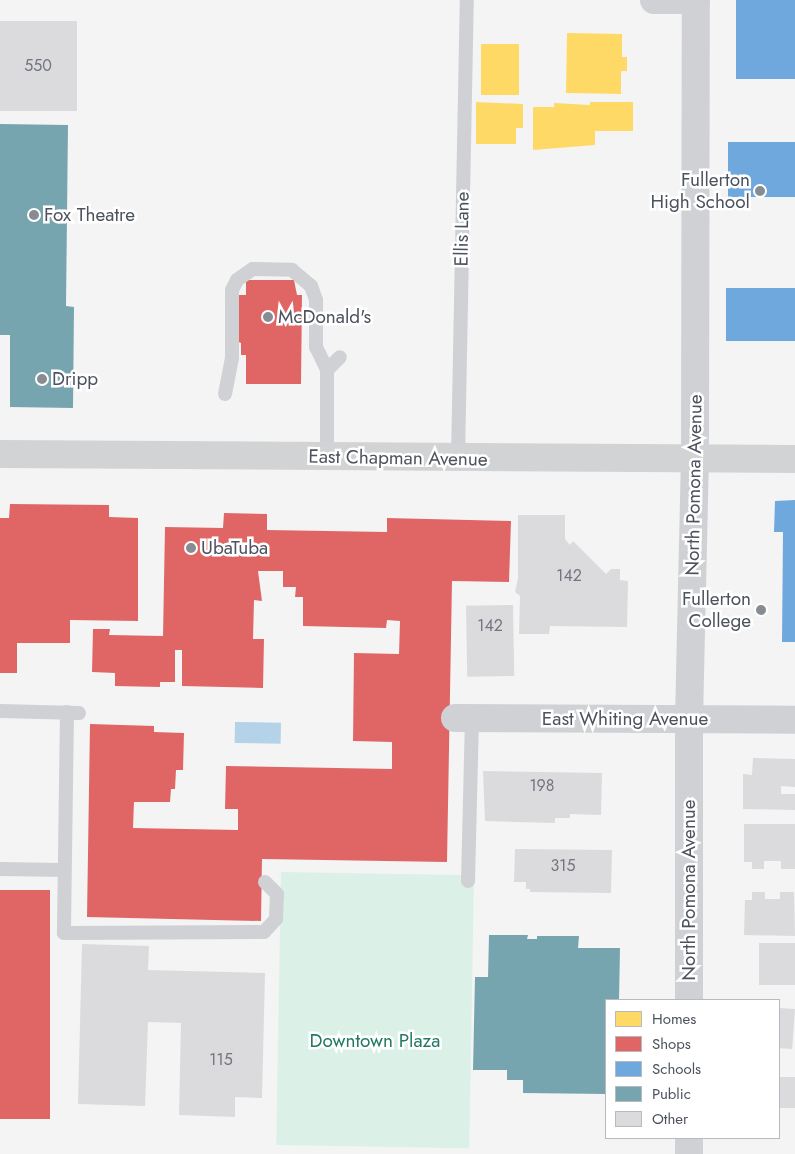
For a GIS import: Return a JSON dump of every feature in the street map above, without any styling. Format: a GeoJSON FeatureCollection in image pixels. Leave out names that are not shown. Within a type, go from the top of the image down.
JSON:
{"type":"FeatureCollection","features":[{"type":"Feature","properties":{"kind":"main road","name":"East Chapman Avenue"},"geometry":{"type":"LineString","coordinates":[[0,454],[695,461],[795,459]]}},
{"type":"Feature","properties":{"kind":"street"},"geometry":{"type":"LineString","coordinates":[[654,0],[696,0]]}},
{"type":"Feature","properties":{"kind":"street","name":"North Pomona Avenue"},"geometry":{"type":"LineString","coordinates":[[689,999],[689,720],[695,461],[696,0]]}},
{"type":"Feature","properties":{"kind":"street","name":"East Whiting Avenue"},"geometry":{"type":"LineString","coordinates":[[463,718],[795,720]]}},
{"type":"Feature","properties":{"kind":"street"},"geometry":{"type":"LineString","coordinates":[[689,1139],[689,1154]]}},
{"type":"Feature","properties":{"kind":"lane","name":"Ellis Lane"},"geometry":{"type":"LineString","coordinates":[[458,458],[467,0]]}},
{"type":"Feature","properties":{"kind":"lane"},"geometry":{"type":"LineString","coordinates":[[225,394],[232,358],[232,290],[237,280],[253,269],[292,270],[311,286],[316,300],[316,347],[327,370],[327,457]]}},
{"type":"Feature","properties":{"kind":"lane"},"geometry":{"type":"LineString","coordinates":[[327,370],[340,357]]}},
{"type":"Feature","properties":{"kind":"lane"},"geometry":{"type":"LineString","coordinates":[[0,711],[73,712],[64,870],[64,933],[264,932],[276,919],[277,894],[265,882]]}},
{"type":"Feature","properties":{"kind":"lane"},"geometry":{"type":"LineString","coordinates":[[463,718],[468,881]]}},
{"type":"Feature","properties":{"kind":"lane"},"geometry":{"type":"LineString","coordinates":[[0,869],[64,870]]}},
{"type":"Feature","properties":{"kind":"green space","name":"Downtown Plaza"},"geometry":{"type":"Polygon","coordinates":[[[281,872],[474,875],[469,1148],[276,1145],[281,872]]]}},
{"type":"Feature","properties":{"kind":"water"},"geometry":{"type":"Polygon","coordinates":[[[235,722],[281,723],[281,744],[235,743],[235,722]]]}},
{"type":"Feature","properties":{"kind":"building: Homes"},"geometry":{"type":"Polygon","coordinates":[[[567,33],[622,34],[622,57],[627,57],[627,71],[621,71],[621,94],[566,93],[567,33]]]}},
{"type":"Feature","properties":{"kind":"building: Homes"},"geometry":{"type":"Polygon","coordinates":[[[481,44],[519,44],[519,95],[481,95],[481,44]]]}},
{"type":"Feature","properties":{"kind":"building: Homes"},"geometry":{"type":"Polygon","coordinates":[[[476,102],[523,104],[523,128],[516,128],[516,144],[476,144],[476,102]]]}},
{"type":"Feature","properties":{"kind":"building: Homes"},"geometry":{"type":"Polygon","coordinates":[[[590,102],[633,102],[633,131],[595,131],[595,145],[533,150],[533,107],[554,107],[554,103],[590,105],[590,102]]]}},
{"type":"Feature","properties":{"kind":"building: Shops","name":"McDonald's"},"geometry":{"type":"Polygon","coordinates":[[[246,280],[294,280],[297,295],[302,295],[301,384],[246,384],[246,355],[241,355],[241,343],[234,340],[234,295],[246,295],[246,280]]]}},
{"type":"Feature","properties":{"kind":"building: Shops"},"geometry":{"type":"Polygon","coordinates":[[[10,504],[109,505],[109,517],[138,518],[138,621],[70,620],[70,643],[17,643],[17,673],[0,673],[0,518],[9,518],[10,504]]]}},
{"type":"Feature","properties":{"kind":"building: Shops"},"geometry":{"type":"Polygon","coordinates":[[[224,513],[267,514],[267,530],[387,532],[387,518],[511,521],[509,582],[452,581],[447,862],[262,859],[261,921],[87,917],[90,724],[154,726],[154,732],[184,733],[183,770],[176,770],[175,789],[171,789],[170,802],[134,802],[133,828],[238,830],[238,809],[225,809],[226,766],[392,769],[392,742],[353,741],[354,653],[399,654],[400,621],[387,620],[386,628],[303,626],[303,597],[295,597],[296,587],[283,587],[283,571],[258,571],[262,601],[254,600],[253,639],[264,639],[263,688],[182,686],[182,650],[175,650],[175,682],[160,682],[160,687],[115,686],[115,673],[92,672],[93,629],[110,629],[109,635],[163,636],[165,527],[223,528],[224,513]]]}},
{"type":"Feature","properties":{"kind":"building: Shops"},"geometry":{"type":"Polygon","coordinates":[[[0,890],[50,890],[50,1119],[0,1119],[0,890]]]}},
{"type":"Feature","properties":{"kind":"building: Schools"},"geometry":{"type":"Polygon","coordinates":[[[736,0],[795,0],[795,79],[736,79],[736,0]]]}},
{"type":"Feature","properties":{"kind":"building: Schools"},"geometry":{"type":"Polygon","coordinates":[[[728,142],[795,142],[795,197],[728,197],[728,142]]]}},
{"type":"Feature","properties":{"kind":"building: Schools"},"geometry":{"type":"Polygon","coordinates":[[[726,288],[795,288],[795,341],[726,341],[726,288]]]}},
{"type":"Feature","properties":{"kind":"building: Schools"},"geometry":{"type":"Polygon","coordinates":[[[795,500],[795,642],[782,642],[783,532],[774,532],[775,501],[795,500]]]}},
{"type":"Feature","properties":{"kind":"building: Public","name":"Fox Theatre"},"geometry":{"type":"Polygon","coordinates":[[[0,124],[68,125],[66,306],[74,307],[73,408],[10,407],[10,335],[0,335],[0,124]]]}},
{"type":"Feature","properties":{"kind":"building: Public"},"geometry":{"type":"Polygon","coordinates":[[[489,935],[528,935],[527,939],[537,939],[537,936],[579,936],[578,948],[620,948],[619,999],[605,999],[605,1094],[523,1093],[523,1080],[507,1080],[507,1070],[473,1070],[475,977],[488,977],[489,935]]]}},
{"type":"Feature","properties":{"kind":"building: Other"},"geometry":{"type":"Polygon","coordinates":[[[0,21],[77,21],[77,111],[0,111],[0,21]]]}},
{"type":"Feature","properties":{"kind":"building: Other"},"geometry":{"type":"Polygon","coordinates":[[[518,515],[565,515],[565,539],[570,545],[573,541],[606,574],[611,569],[620,569],[620,580],[628,581],[627,627],[550,626],[549,634],[519,634],[520,596],[515,592],[518,578],[518,515]]]}},
{"type":"Feature","properties":{"kind":"building: Other"},"geometry":{"type":"Polygon","coordinates":[[[513,605],[514,676],[467,677],[466,606],[513,605]]]}},
{"type":"Feature","properties":{"kind":"building: Other"},"geometry":{"type":"Polygon","coordinates":[[[753,758],[795,759],[795,787],[781,786],[781,794],[795,794],[795,810],[743,809],[743,774],[752,775],[753,758]]]}},
{"type":"Feature","properties":{"kind":"building: Other"},"geometry":{"type":"Polygon","coordinates":[[[483,771],[602,773],[601,815],[570,814],[570,818],[555,818],[555,823],[485,821],[483,771]]]}},
{"type":"Feature","properties":{"kind":"building: Other"},"geometry":{"type":"Polygon","coordinates":[[[744,824],[795,824],[795,869],[781,869],[781,861],[764,861],[764,869],[752,869],[752,862],[744,862],[744,824]]]}},
{"type":"Feature","properties":{"kind":"building: Other"},"geometry":{"type":"Polygon","coordinates":[[[515,849],[612,850],[611,893],[530,892],[530,889],[526,889],[526,882],[514,882],[515,849]]]}},
{"type":"Feature","properties":{"kind":"building: Other"},"geometry":{"type":"Polygon","coordinates":[[[752,892],[765,892],[765,899],[780,899],[780,892],[794,892],[795,936],[744,935],[745,900],[752,900],[752,892]]]}},
{"type":"Feature","properties":{"kind":"building: Other"},"geometry":{"type":"Polygon","coordinates":[[[759,943],[795,943],[795,985],[759,985],[759,943]]]}},
{"type":"Feature","properties":{"kind":"building: Other"},"geometry":{"type":"Polygon","coordinates":[[[82,944],[149,946],[148,970],[265,973],[262,1098],[235,1097],[235,1117],[179,1115],[181,1023],[148,1022],[145,1106],[78,1104],[82,944]]]}},
{"type":"Feature","properties":{"kind":"building: Other"},"geometry":{"type":"Polygon","coordinates":[[[780,1008],[795,1009],[792,1049],[780,1048],[780,1008]]]}},
{"type":"Feature","properties":{"kind":"building: Other"},"geometry":{"type":"Polygon","coordinates":[[[780,1077],[795,1077],[795,1108],[780,1108],[780,1077]]]}},
{"type":"Feature","properties":{"kind":"place","name":"Fullerton High School"},"geometry":{"type":"Point","coordinates":[760,191]}},
{"type":"Feature","properties":{"kind":"place","name":"Fox Theatre"},"geometry":{"type":"Point","coordinates":[34,215]}},
{"type":"Feature","properties":{"kind":"place","name":"McDonald's"},"geometry":{"type":"Point","coordinates":[268,317]}},
{"type":"Feature","properties":{"kind":"place","name":"Dripp"},"geometry":{"type":"Point","coordinates":[42,379]}},
{"type":"Feature","properties":{"kind":"place","name":"UbaTuba"},"geometry":{"type":"Point","coordinates":[191,548]}},
{"type":"Feature","properties":{"kind":"place","name":"Fullerton College"},"geometry":{"type":"Point","coordinates":[761,610]}}]}
